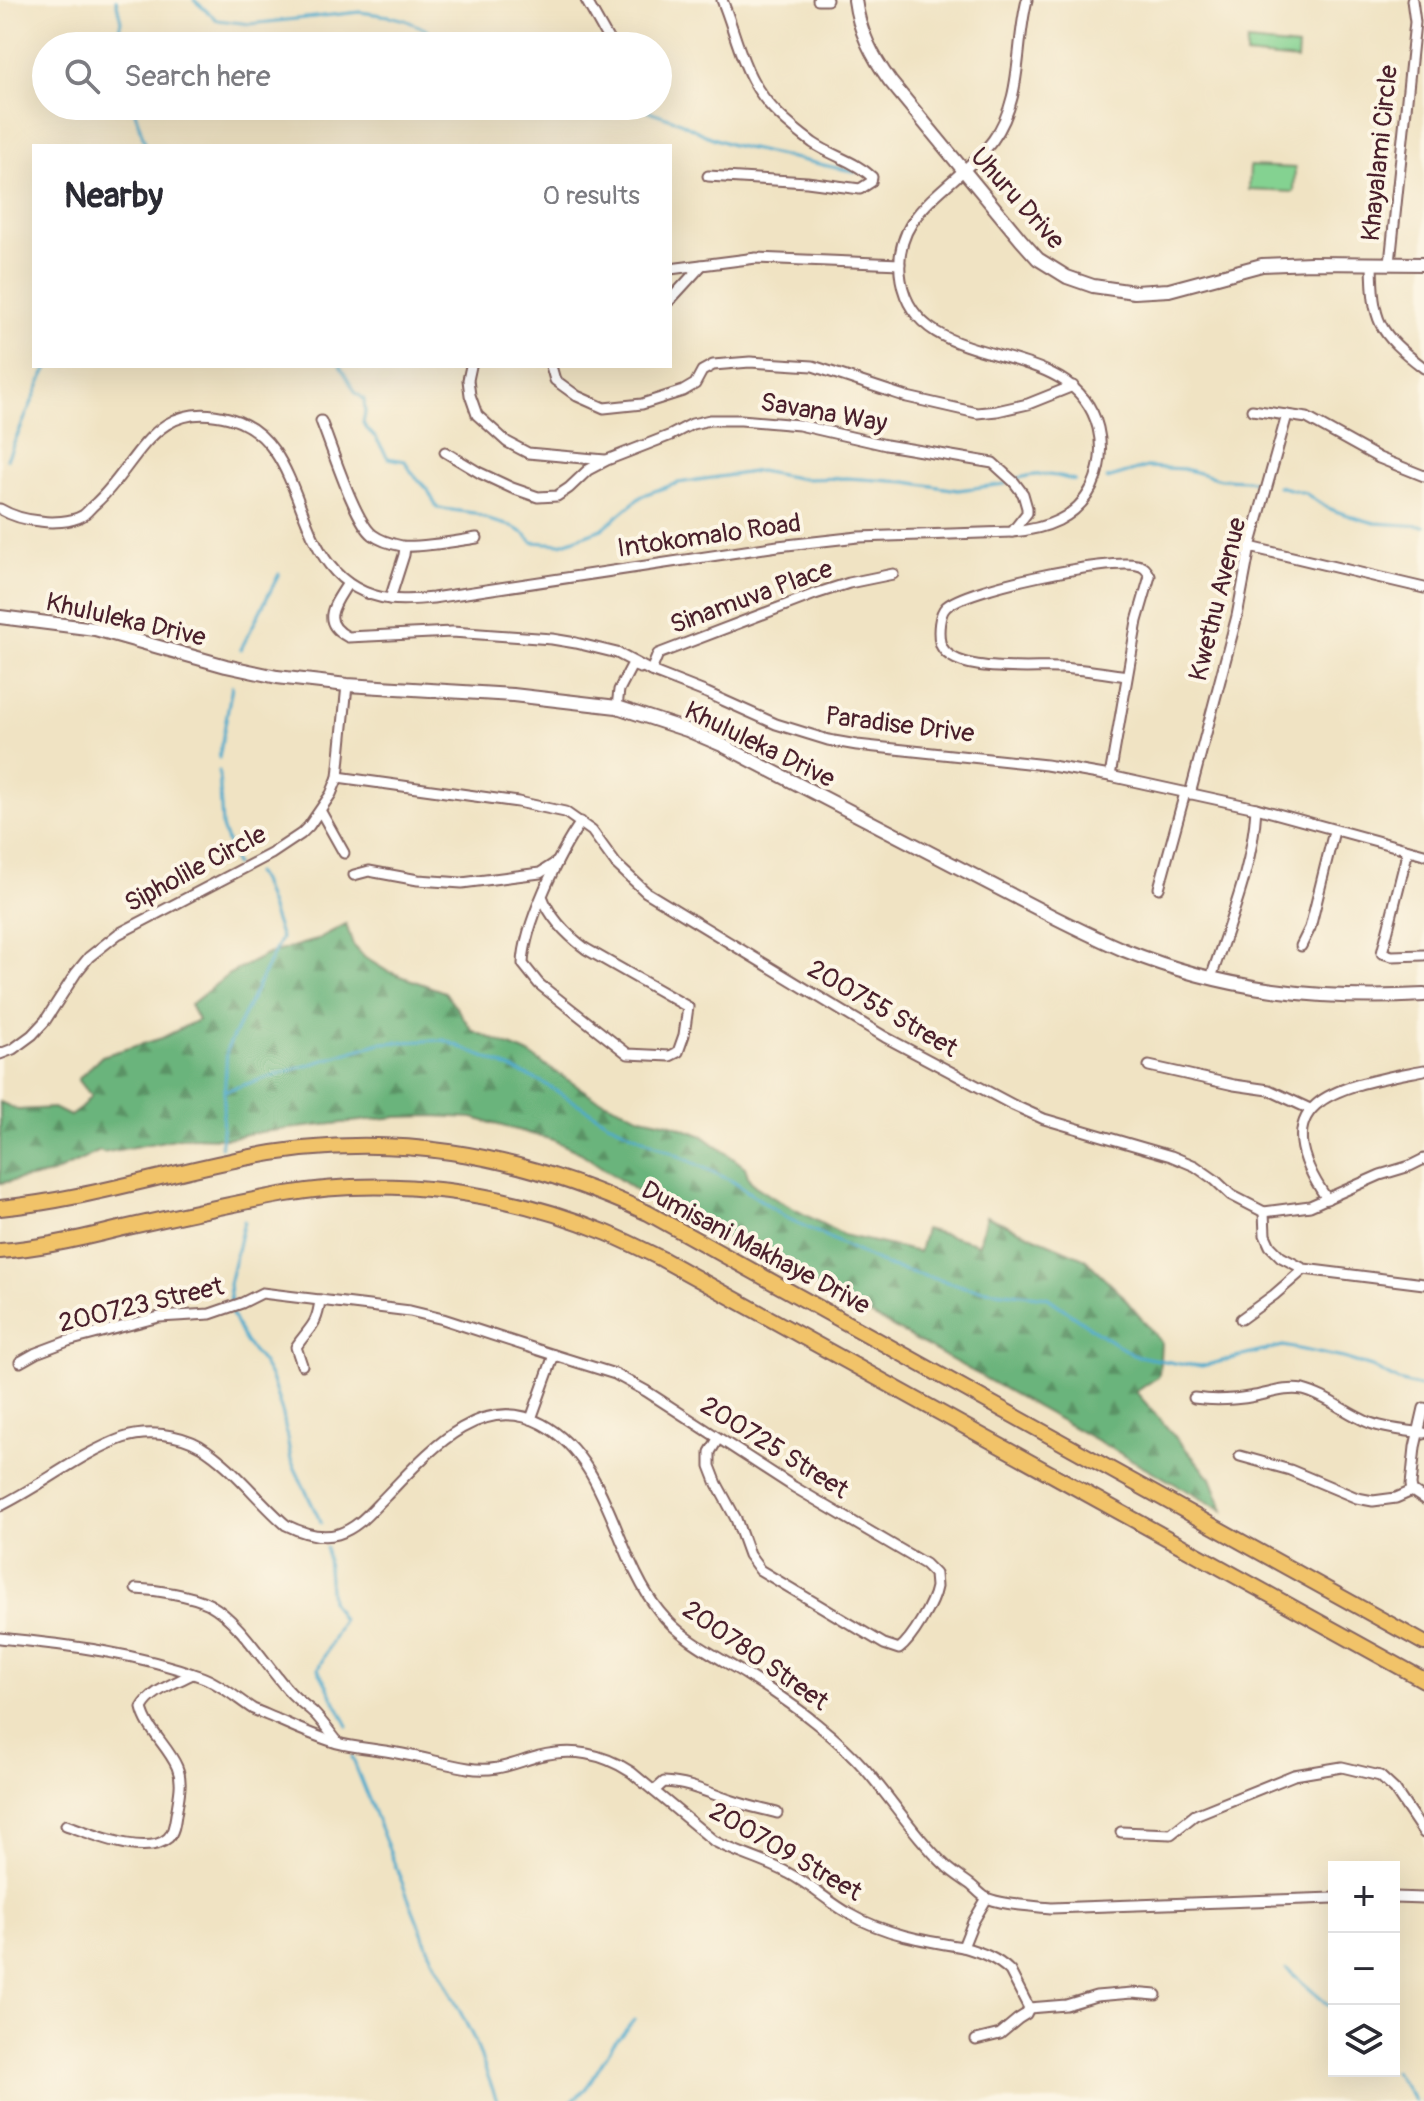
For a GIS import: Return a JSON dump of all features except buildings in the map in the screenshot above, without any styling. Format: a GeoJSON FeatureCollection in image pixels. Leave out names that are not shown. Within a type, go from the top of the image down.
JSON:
{"type":"FeatureCollection","features":[{"type":"Feature","properties":{"kind":"main road","name":"Dumisani Makhaye Drive"},"geometry":{"type":"LineString","coordinates":[[0,1208],[55,1201],[247,1158],[319,1147],[363,1146],[441,1151],[503,1161],[560,1177],[614,1198],[682,1232],[1424,1643]]}},
{"type":"Feature","properties":{"kind":"main road"},"geometry":{"type":"LineString","coordinates":[[0,1251],[66,1243],[270,1197],[342,1187],[450,1191],[557,1215],[609,1234],[676,1266],[1424,1680]]}},
{"type":"Feature","properties":{"kind":"street"},"geometry":{"type":"LineString","coordinates":[[586,0],[604,32]]}},
{"type":"Feature","properties":{"kind":"street"},"geometry":{"type":"LineString","coordinates":[[708,176],[807,182],[860,189],[871,182],[872,177],[857,165],[818,146],[776,111],[752,80],[722,0]]}},
{"type":"Feature","properties":{"kind":"street"},"geometry":{"type":"LineString","coordinates":[[818,0],[827,0]]}},
{"type":"Feature","properties":{"kind":"street","name":"Uhuru Drive"},"geometry":{"type":"LineString","coordinates":[[855,0],[866,42],[876,62],[902,97],[1038,259],[1067,277],[1093,286],[1152,292],[1262,265],[1424,264]]}},
{"type":"Feature","properties":{"kind":"street","name":"Khayalami Circle"},"geometry":{"type":"LineString","coordinates":[[1390,263],[1415,22],[1412,0]]}},
{"type":"Feature","properties":{"kind":"street"},"geometry":{"type":"LineString","coordinates":[[963,170],[994,139],[1008,112],[1016,84],[1024,1]]}},
{"type":"Feature","properties":{"kind":"street","name":"Intokomalo Road"},"geometry":{"type":"LineString","coordinates":[[0,509],[51,523],[81,516],[105,495],[141,446],[164,426],[181,418],[217,416],[243,423],[255,431],[282,460],[318,548],[330,566],[348,583],[390,599],[433,598],[778,546],[858,537],[1012,532],[1046,527],[1057,523],[1085,499],[1100,469],[1101,441],[1096,421],[1085,399],[1055,374],[964,345],[934,331],[922,321],[901,282],[901,241],[920,210],[963,170]]}},
{"type":"Feature","properties":{"kind":"street"},"geometry":{"type":"LineString","coordinates":[[672,269],[756,258],[900,264]]}},
{"type":"Feature","properties":{"kind":"street"},"geometry":{"type":"LineString","coordinates":[[1372,263],[1373,294],[1379,322],[1389,338],[1424,368]]}},
{"type":"Feature","properties":{"kind":"street"},"geometry":{"type":"LineString","coordinates":[[672,298],[702,265]]}},
{"type":"Feature","properties":{"kind":"street"},"geometry":{"type":"LineString","coordinates":[[552,368],[555,380],[577,396],[604,408],[642,404],[683,391],[695,384],[702,371],[713,365],[750,362],[813,366],[907,397],[977,413],[1028,404],[1073,386]]}},
{"type":"Feature","properties":{"kind":"street"},"geometry":{"type":"LineString","coordinates":[[471,368],[470,395],[477,415],[507,442],[528,453],[607,460]]}},
{"type":"Feature","properties":{"kind":"street"},"geometry":{"type":"LineString","coordinates":[[1252,410],[1307,418],[1379,458],[1424,476]]}},
{"type":"Feature","properties":{"kind":"street","name":"Kwethu Avenue"},"geometry":{"type":"LineString","coordinates":[[1159,888],[1237,616],[1250,547],[1287,415]]}},
{"type":"Feature","properties":{"kind":"street","name":"Savana Way"},"geometry":{"type":"LineString","coordinates":[[445,452],[480,473],[538,497],[557,496],[588,470],[692,424],[710,420],[741,420],[799,425],[886,445],[993,463],[1014,482],[1023,494],[1027,508],[1027,513],[1012,532]]}},
{"type":"Feature","properties":{"kind":"street"},"geometry":{"type":"LineString","coordinates":[[321,421],[353,503],[373,535],[405,547],[477,538]]}},
{"type":"Feature","properties":{"kind":"street"},"geometry":{"type":"LineString","coordinates":[[390,599],[405,547]]}},
{"type":"Feature","properties":{"kind":"street"},"geometry":{"type":"LineString","coordinates":[[1250,547],[1424,588]]}},
{"type":"Feature","properties":{"kind":"street"},"geometry":{"type":"LineString","coordinates":[[1110,776],[1137,621],[1150,576],[1146,569],[1130,564],[1042,574],[957,600],[941,615],[940,643],[957,660],[1002,668],[1056,667],[1127,676]]}},
{"type":"Feature","properties":{"kind":"street","name":"Sinamuva Place"},"geometry":{"type":"LineString","coordinates":[[617,707],[619,690],[632,665],[651,671],[658,654],[815,594],[893,574]]}},
{"type":"Feature","properties":{"kind":"street","name":"Paradise Drive"},"geometry":{"type":"LineString","coordinates":[[348,583],[331,619],[339,632],[348,637],[452,632],[552,639],[617,653],[651,671],[776,724],[828,740],[1046,765],[1110,776],[1256,808],[1424,854]]}},
{"type":"Feature","properties":{"kind":"street","name":"Khululeka Drive"},"geometry":{"type":"LineString","coordinates":[[0,617],[95,629],[277,677],[347,685],[513,695],[617,707],[722,745],[1104,941],[1147,958],[1211,978],[1281,992],[1375,998],[1424,995]]}},
{"type":"Feature","properties":{"kind":"street","name":"Sipholile Circle"},"geometry":{"type":"LineString","coordinates":[[0,1054],[32,1035],[89,957],[118,934],[271,854],[301,834],[321,812],[338,777],[347,685]]}},
{"type":"Feature","properties":{"kind":"street","name":"200755 Street"},"geometry":{"type":"LineString","coordinates":[[338,777],[549,807],[565,812],[592,831],[625,874],[646,892],[885,1037],[1023,1111],[1195,1166],[1231,1195],[1264,1212]]}},
{"type":"Feature","properties":{"kind":"street"},"geometry":{"type":"LineString","coordinates":[[1211,978],[1247,865],[1256,808]]}},
{"type":"Feature","properties":{"kind":"street"},"geometry":{"type":"LineString","coordinates":[[321,812],[344,853]]}},
{"type":"Feature","properties":{"kind":"street"},"geometry":{"type":"LineString","coordinates":[[542,896],[547,909],[572,939],[688,1007],[678,1052],[670,1056],[628,1054],[539,984],[523,964],[542,896],[567,841],[581,822]]}},
{"type":"Feature","properties":{"kind":"street"},"geometry":{"type":"LineString","coordinates":[[1301,946],[1310,928],[1334,831]]}},
{"type":"Feature","properties":{"kind":"street"},"geometry":{"type":"LineString","coordinates":[[1408,850],[1382,953],[1387,956],[1424,955]]}},
{"type":"Feature","properties":{"kind":"street"},"geometry":{"type":"LineString","coordinates":[[354,875],[369,871],[418,880],[462,883],[540,873],[559,861]]}},
{"type":"Feature","properties":{"kind":"street"},"geometry":{"type":"LineString","coordinates":[[1149,1066],[1269,1090],[1310,1109]]}},
{"type":"Feature","properties":{"kind":"street"},"geometry":{"type":"LineString","coordinates":[[1327,1199],[1316,1184],[1302,1151],[1302,1134],[1310,1109],[1322,1099],[1350,1087],[1424,1070]]}},
{"type":"Feature","properties":{"kind":"street"},"geometry":{"type":"LineString","coordinates":[[1424,1159],[1310,1206],[1264,1212],[1265,1235],[1270,1246],[1281,1257],[1304,1269],[1424,1284]]}},
{"type":"Feature","properties":{"kind":"street"},"geometry":{"type":"LineString","coordinates":[[1241,1319],[1304,1269]]}},
{"type":"Feature","properties":{"kind":"street","name":"200723 Street"},"geometry":{"type":"LineString","coordinates":[[20,1362],[68,1341],[159,1317],[210,1314],[262,1293],[410,1311],[554,1355]]}},
{"type":"Feature","properties":{"kind":"street"},"geometry":{"type":"LineString","coordinates":[[302,1365],[296,1347],[313,1326],[319,1313],[320,1300]]}},
{"type":"Feature","properties":{"kind":"street"},"geometry":{"type":"LineString","coordinates":[[531,1419],[554,1355]]}},
{"type":"Feature","properties":{"kind":"street","name":"200725 Street"},"geometry":{"type":"LineString","coordinates":[[554,1355],[615,1374],[646,1391],[718,1439],[925,1564],[935,1574],[936,1587],[907,1644],[899,1649],[884,1644],[760,1570],[749,1555],[736,1519],[710,1466],[710,1452],[718,1439]]}},
{"type":"Feature","properties":{"kind":"street"},"geometry":{"type":"LineString","coordinates":[[1194,1398],[1214,1401],[1284,1389],[1302,1390],[1318,1395],[1368,1422],[1422,1433]]}},
{"type":"Feature","properties":{"kind":"street"},"geometry":{"type":"LineString","coordinates":[[1412,1491],[1415,1447],[1422,1433],[1424,1408]]}},
{"type":"Feature","properties":{"kind":"street","name":"200780 Street"},"geometry":{"type":"LineString","coordinates":[[0,1506],[124,1437],[146,1434],[171,1436],[201,1447],[286,1525],[299,1532],[328,1536],[340,1533],[363,1519],[414,1468],[468,1424],[497,1414],[531,1419],[556,1433],[587,1466],[633,1570],[661,1613],[705,1650],[819,1725],[864,1768],[946,1866],[987,1898],[1051,1908],[1328,1898]]}},
{"type":"Feature","properties":{"kind":"street"},"geometry":{"type":"LineString","coordinates":[[1240,1456],[1290,1470],[1365,1499],[1384,1501],[1412,1491]]}},
{"type":"Feature","properties":{"kind":"street"},"geometry":{"type":"LineString","coordinates":[[1412,1491],[1424,1499]]}},
{"type":"Feature","properties":{"kind":"street"},"geometry":{"type":"LineString","coordinates":[[136,1589],[196,1600],[217,1610],[237,1628],[290,1692],[314,1713],[339,1743]]}},
{"type":"Feature","properties":{"kind":"street","name":"200709 Street"},"geometry":{"type":"LineString","coordinates":[[0,1638],[135,1657],[192,1674],[219,1685],[254,1709],[339,1743],[471,1769],[491,1770],[537,1756],[576,1751],[616,1762],[714,1841],[788,1872],[850,1914],[882,1928],[963,1947],[1006,1966],[1029,2008]]}},
{"type":"Feature","properties":{"kind":"street"},"geometry":{"type":"LineString","coordinates":[[66,1825],[105,1839],[142,1846],[169,1838],[175,1823],[180,1777],[142,1708],[156,1692],[192,1674]]}},
{"type":"Feature","properties":{"kind":"street"},"geometry":{"type":"LineString","coordinates":[[1121,1832],[1171,1834],[1195,1815],[1294,1775],[1342,1767],[1380,1776],[1395,1790],[1424,1833]]}},
{"type":"Feature","properties":{"kind":"street"},"geometry":{"type":"LineString","coordinates":[[654,1791],[664,1782],[676,1782],[777,1813]]}},
{"type":"Feature","properties":{"kind":"street"},"geometry":{"type":"LineString","coordinates":[[1400,1897],[1424,1898]]}},
{"type":"Feature","properties":{"kind":"street"},"geometry":{"type":"LineString","coordinates":[[963,1947],[987,1898]]}},
{"type":"Feature","properties":{"kind":"street"},"geometry":{"type":"LineString","coordinates":[[976,2040],[1000,2034],[1026,2014],[1029,2008],[1066,2005],[1096,1996],[1156,1995]]}},
{"type":"Feature","properties":{"kind":"green space"},"geometry":{"type":"Polygon","coordinates":[[[1247,42],[1298,47],[1297,60],[1246,55],[1247,42]]]}},
{"type":"Feature","properties":{"kind":"green space"},"geometry":{"type":"Polygon","coordinates":[[[1250,166],[1295,168],[1294,192],[1249,190],[1250,166]]]}},
{"type":"Feature","properties":{"kind":"green space"},"geometry":{"type":"Polygon","coordinates":[[[346,924],[353,945],[364,957],[387,971],[445,992],[473,1031],[527,1053],[594,1097],[641,1117],[669,1123],[703,1136],[745,1167],[754,1185],[843,1235],[919,1252],[925,1229],[979,1244],[986,1216],[1084,1258],[1120,1293],[1161,1342],[1159,1376],[1136,1392],[1211,1478],[1224,1511],[876,1318],[636,1191],[581,1153],[553,1140],[473,1118],[396,1117],[227,1138],[185,1137],[103,1153],[100,1151],[52,1174],[0,1183],[0,1102],[18,1110],[54,1108],[70,1116],[91,1096],[78,1079],[102,1056],[162,1038],[198,1020],[190,1005],[229,974],[268,954],[316,940],[346,924]]]}},
{"type":"Feature","properties":{"kind":"waterway"},"geometry":{"type":"LineString","coordinates":[[116,0],[121,21],[118,32]]}},
{"type":"Feature","properties":{"kind":"waterway"},"geometry":{"type":"LineString","coordinates":[[194,0],[217,20],[250,24],[360,12],[405,20],[429,32]]}},
{"type":"Feature","properties":{"kind":"waterway"},"geometry":{"type":"LineString","coordinates":[[672,119],[732,145],[856,172]]}},
{"type":"Feature","properties":{"kind":"waterway"},"geometry":{"type":"LineString","coordinates":[[138,120],[145,144]]}},
{"type":"Feature","properties":{"kind":"waterway"},"geometry":{"type":"LineString","coordinates":[[7,459],[48,368]]}},
{"type":"Feature","properties":{"kind":"waterway"},"geometry":{"type":"LineString","coordinates":[[341,368],[356,393],[364,399],[363,423],[366,428],[388,458],[405,461],[428,490],[437,508],[474,513],[511,526],[532,542],[561,544],[602,529],[643,495],[678,483],[759,471],[803,479],[907,482],[958,490],[1005,484]]}},
{"type":"Feature","properties":{"kind":"waterway"},"geometry":{"type":"LineString","coordinates":[[1107,479],[1147,467],[1184,469],[1221,479],[1260,483]]}},
{"type":"Feature","properties":{"kind":"waterway"},"geometry":{"type":"LineString","coordinates":[[1016,479],[1046,475],[1075,481]]}},
{"type":"Feature","properties":{"kind":"waterway"},"geometry":{"type":"LineString","coordinates":[[1278,486],[1305,493],[1327,508],[1375,523],[1424,526]]}},
{"type":"Feature","properties":{"kind":"waterway"},"geometry":{"type":"LineString","coordinates":[[241,649],[279,574]]}},
{"type":"Feature","properties":{"kind":"waterway"},"geometry":{"type":"LineString","coordinates":[[219,758],[232,686]]}},
{"type":"Feature","properties":{"kind":"waterway"},"geometry":{"type":"LineString","coordinates":[[219,771],[222,827],[235,865]]}},
{"type":"Feature","properties":{"kind":"waterway"},"geometry":{"type":"LineString","coordinates":[[221,1147],[227,1049],[281,938],[261,881],[255,873]]}},
{"type":"Feature","properties":{"kind":"waterway"},"geometry":{"type":"LineString","coordinates":[[224,1091],[380,1043],[444,1040],[540,1081],[611,1124],[732,1181],[787,1218],[888,1266],[969,1288],[1047,1297],[1133,1355],[1202,1366],[1283,1346],[1343,1358],[1420,1387]]}},
{"type":"Feature","properties":{"kind":"waterway"},"geometry":{"type":"LineString","coordinates":[[244,1221],[229,1284],[232,1315],[245,1342],[271,1378],[283,1415],[291,1460],[321,1523]]}},
{"type":"Feature","properties":{"kind":"waterway"},"geometry":{"type":"LineString","coordinates":[[326,1548],[331,1601],[342,1620],[318,1669],[348,1726]]}},
{"type":"Feature","properties":{"kind":"waterway"},"geometry":{"type":"LineString","coordinates":[[352,1757],[429,1950],[475,2041],[497,2101]]}},
{"type":"Feature","properties":{"kind":"waterway"},"geometry":{"type":"LineString","coordinates":[[1287,1969],[1328,2005]]}},
{"type":"Feature","properties":{"kind":"waterway"},"geometry":{"type":"LineString","coordinates":[[572,2101],[585,2090],[613,2045],[634,2020]]}},
{"type":"Feature","properties":{"kind":"waterway"},"geometry":{"type":"LineString","coordinates":[[1398,2077],[1415,2101]]}}]}
